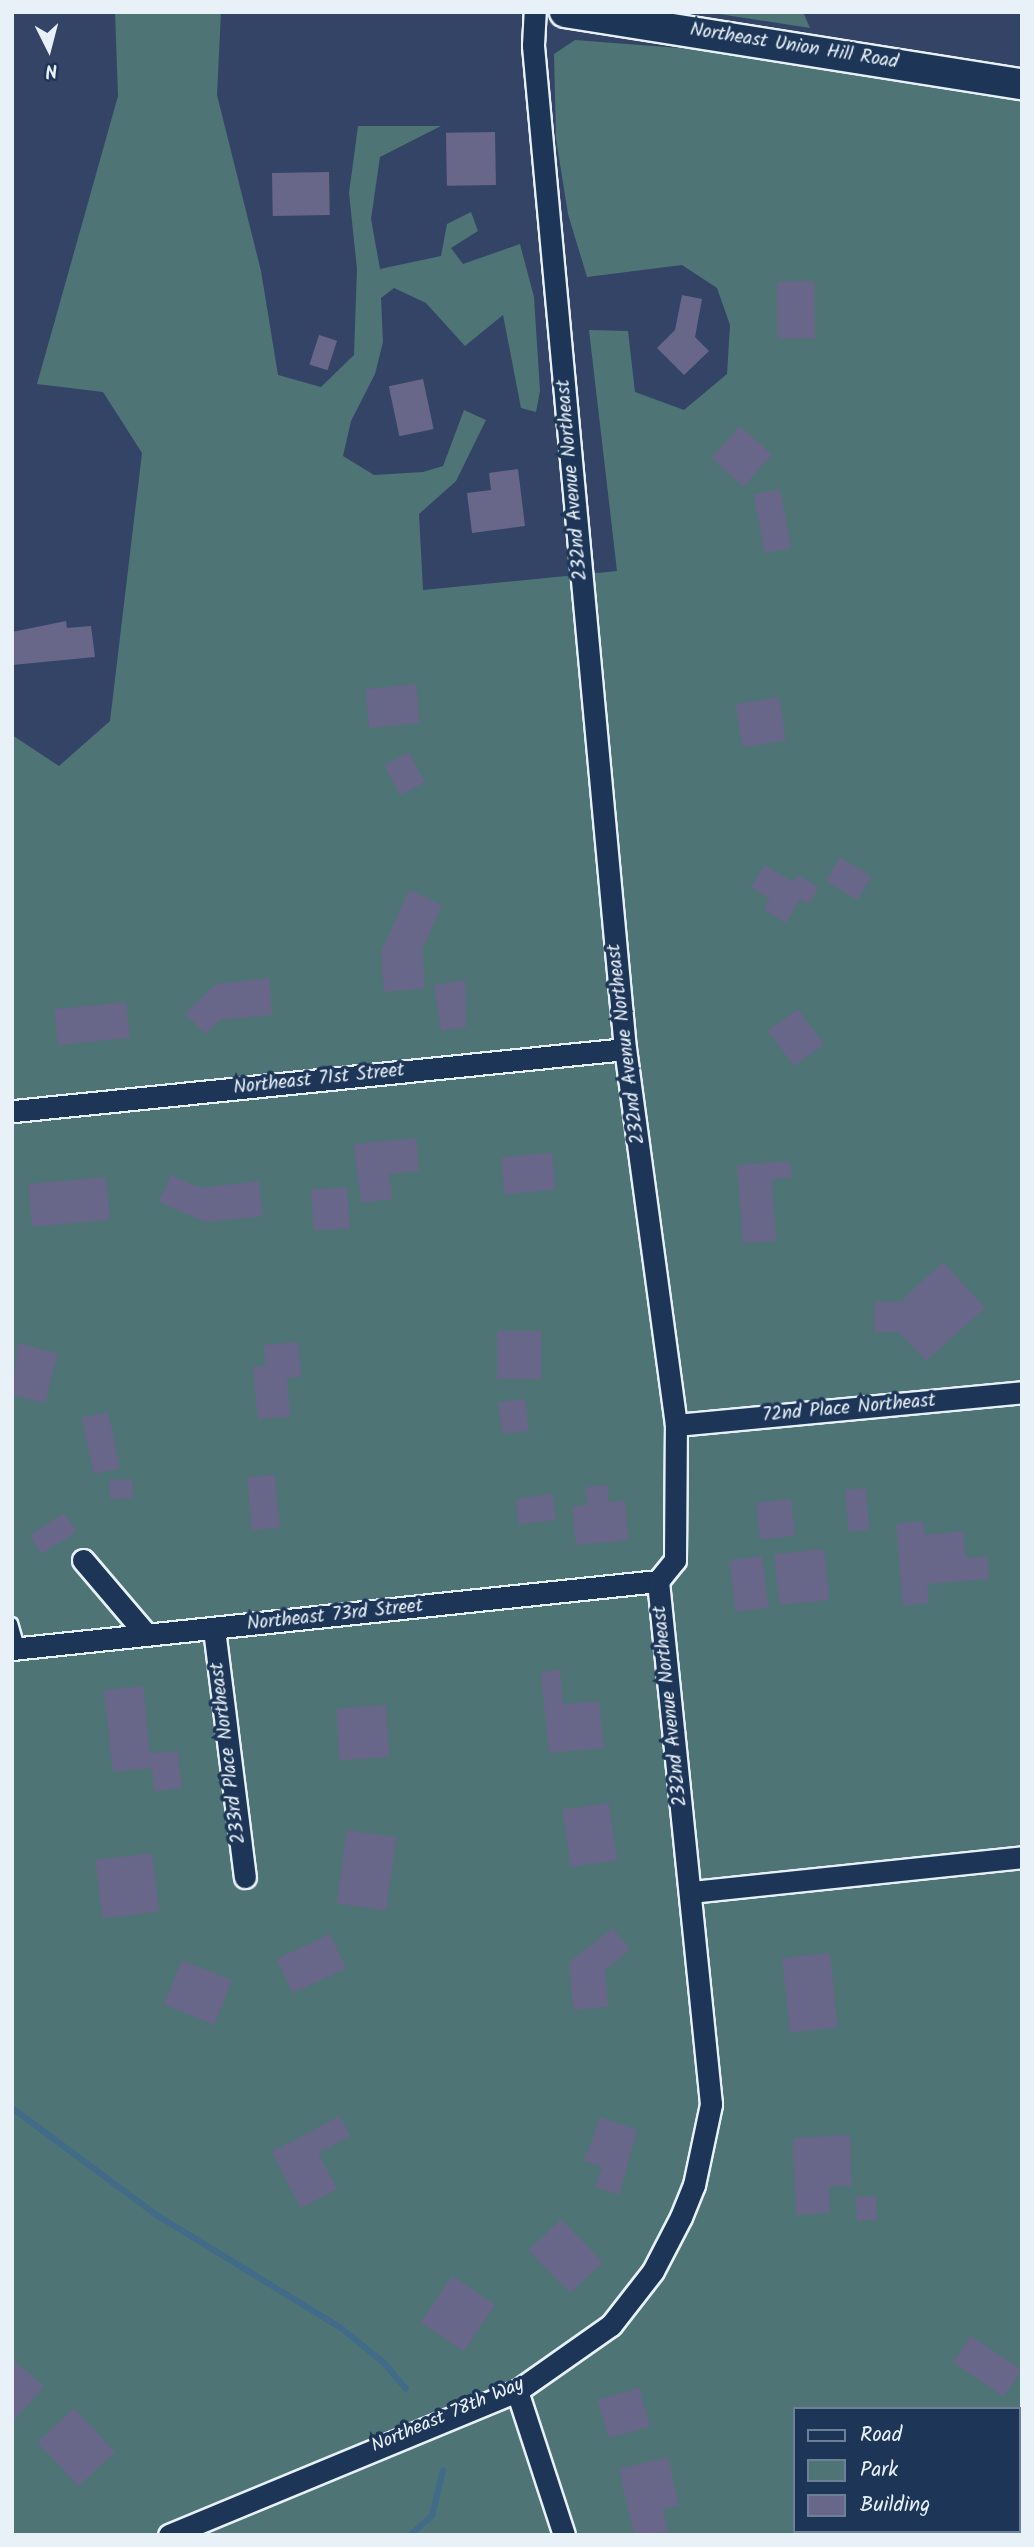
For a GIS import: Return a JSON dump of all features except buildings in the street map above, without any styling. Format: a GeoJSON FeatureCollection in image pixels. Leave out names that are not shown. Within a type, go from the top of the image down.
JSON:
{"type":"FeatureCollection","features":[{"type":"Feature","properties":{"kind":"street","name":"232nd Avenue Northeast"},"geometry":{"type":"LineString","coordinates":[[535,12],[533,45],[625,1049],[676,1425],[675,1560],[658,1581],[710,2068]]}},
{"type":"Feature","properties":{"kind":"street","name":"Northeast Union Hill Road"},"geometry":{"type":"LineString","coordinates":[[565,12],[1022,84]]}},
{"type":"Feature","properties":{"kind":"street","name":"Northeast 71st Street"},"geometry":{"type":"LineString","coordinates":[[14,1111],[625,1049]]}},
{"type":"Feature","properties":{"kind":"street","name":"72nd Place Northeast"},"geometry":{"type":"LineString","coordinates":[[676,1425],[1022,1392]]}},
{"type":"Feature","properties":{"kind":"street"},"geometry":{"type":"LineString","coordinates":[[83,1559],[146,1634]]}},
{"type":"Feature","properties":{"kind":"street","name":"Northeast 73rd Street"},"geometry":{"type":"LineString","coordinates":[[16,1649],[658,1581]]}},
{"type":"Feature","properties":{"kind":"street","name":"233rd Place Northeast"},"geometry":{"type":"LineString","coordinates":[[214,1629],[245,1877]]}},
{"type":"Feature","properties":{"kind":"street"},"geometry":{"type":"LineString","coordinates":[[691,1892],[1022,1857]]}},
{"type":"Feature","properties":{"kind":"street","name":"Northeast 78th Way"},"geometry":{"type":"LineString","coordinates":[[169,2535],[517,2391],[611,2325],[653,2272],[694,2185],[711,2104],[710,2068]]}},
{"type":"Feature","properties":{"kind":"street"},"geometry":{"type":"LineString","coordinates":[[517,2391],[565,2535]]}},
{"type":"Feature","properties":{"kind":"lane"},"geometry":{"type":"LineString","coordinates":[[12,1623],[16,1649]]}},
{"type":"Feature","properties":{"kind":"green space"},"geometry":{"type":"Polygon","coordinates":[[[115,12],[221,12],[217,95],[261,271],[278,375],[321,387],[354,355],[357,269],[349,193],[358,126],[441,126],[380,157],[371,219],[380,269],[441,256],[447,224],[471,212],[478,231],[451,248],[463,264],[520,244],[534,297],[540,391],[536,412],[521,408],[503,315],[465,346],[426,303],[394,288],[381,298],[383,342],[375,374],[351,421],[343,456],[374,475],[423,472],[443,466],[464,410],[486,420],[456,481],[419,514],[423,590],[617,571],[589,330],[628,331],[635,392],[684,410],[727,374],[730,325],[717,288],[682,265],[587,277],[568,214],[556,139],[554,54],[575,40],[916,66],[1022,84],[1022,2535],[12,2535],[12,735],[59,766],[110,721],[142,453],[103,392],[37,384],[118,96],[115,12]]]}},
{"type":"Feature","properties":{"kind":"green space"},"geometry":{"type":"Polygon","coordinates":[[[706,12],[803,12],[810,28],[706,12]]]}},
{"type":"Feature","properties":{"kind":"waterway"},"geometry":{"type":"LineString","coordinates":[[12,2108],[155,2214],[341,2328],[384,2363],[406,2389]]}},
{"type":"Feature","properties":{"kind":"waterway"},"geometry":{"type":"LineString","coordinates":[[410,2535],[432,2516],[443,2470]]}}]}
